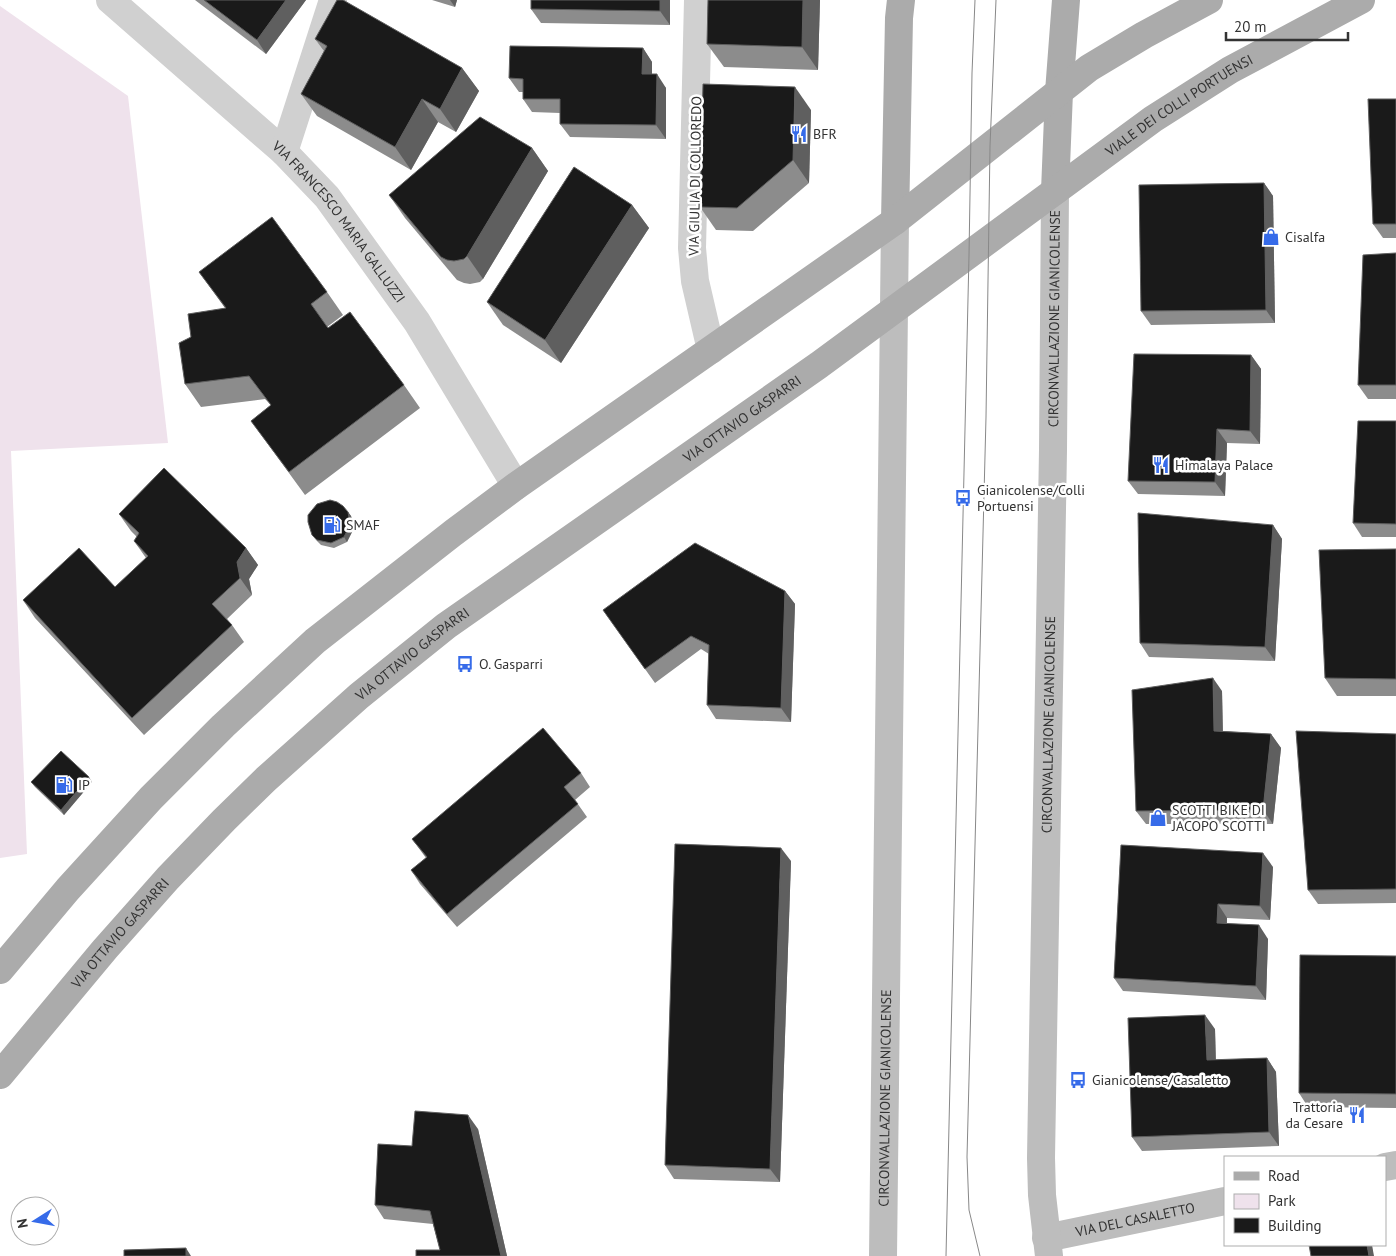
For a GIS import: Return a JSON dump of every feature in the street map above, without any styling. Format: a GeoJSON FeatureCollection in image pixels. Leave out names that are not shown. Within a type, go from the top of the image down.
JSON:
{"type":"FeatureCollection","features":[{"type":"Feature","properties":{"kind":"main road","name":"CIRCONVALLAZIONE GIANICOLENSE"},"geometry":{"type":"LineString","coordinates":[[883,1256],[895,221],[901,0]]}},
{"type":"Feature","properties":{"kind":"main road","name":"CIRCONVALLAZIONE GIANICOLENSE"},"geometry":{"type":"LineString","coordinates":[[1048,1247],[1042,1196],[1041,1158],[1053,480],[1055,191],[1059,92],[1066,0]]}},
{"type":"Feature","properties":{"kind":"main road"},"geometry":{"type":"LineString","coordinates":[[0,970],[68,889],[151,798],[223,726],[315,641],[516,486],[895,221],[1089,68],[1209,0]]}},
{"type":"Feature","properties":{"kind":"main road","name":"VIALE DEI COLLI PORTUENSI"},"geometry":{"type":"LineString","coordinates":[[1055,191],[1120,142],[1190,94],[1230,70],[1361,0]]}},
{"type":"Feature","properties":{"kind":"main road","name":"CIRCONVALLAZIONE GIANICOLENSE"},"geometry":{"type":"LineString","coordinates":[[894,310],[1055,191]]}},
{"type":"Feature","properties":{"kind":"main road","name":"VIA OTTAVIO GASPARRI"},"geometry":{"type":"LineString","coordinates":[[0,1075],[105,949],[168,878],[266,779],[378,680],[446,626],[819,365],[894,310]]}},
{"type":"Feature","properties":{"kind":"main road","name":"VIA DEL CASALETTO"},"geometry":{"type":"LineString","coordinates":[[1048,1247],[1224,1201]]}},
{"type":"Feature","properties":{"kind":"street","name":"VIA FRANCESCO MARIA GALLUZZI"},"geometry":{"type":"LineString","coordinates":[[110,0],[284,152],[327,197],[417,322],[516,486]]}},
{"type":"Feature","properties":{"kind":"street"},"geometry":{"type":"LineString","coordinates":[[284,152],[333,0]]}},
{"type":"Feature","properties":{"kind":"street","name":"VIA GIULIA DI COLLOREDO"},"geometry":{"type":"LineString","coordinates":[[698,0],[692,248],[696,281],[711,350]]}},
{"type":"Feature","properties":{"kind":"green space"},"geometry":{"type":"Polygon","coordinates":[[[0,6],[128,96],[168,443],[11,451],[27,854],[0,858],[0,6]]]}},
{"type":"Feature","properties":{"kind":"building"},"geometry":{"type":"Polygon","coordinates":[[[204,0],[286,0],[257,40],[204,0]]]}},
{"type":"Feature","properties":{"kind":"building"},"geometry":{"type":"Polygon","coordinates":[[[337,0],[343,0],[462,68],[440,109],[422,99],[395,147],[301,94],[327,46],[315,39],[337,0]]]}},
{"type":"Feature","properties":{"kind":"building"},"geometry":{"type":"Polygon","coordinates":[[[531,0],[660,0],[660,11],[531,9],[531,0]]]}},
{"type":"Feature","properties":{"kind":"building"},"geometry":{"type":"Polygon","coordinates":[[[708,0],[803,0],[802,47],[707,44],[708,0]]]}},
{"type":"Feature","properties":{"kind":"building"},"geometry":{"type":"Polygon","coordinates":[[[510,46],[643,48],[642,74],[657,74],[656,125],[560,124],[560,99],[523,99],[523,79],[509,78],[510,46]]]}},
{"type":"Feature","properties":{"kind":"building"},"geometry":{"type":"Polygon","coordinates":[[[703,84],[795,87],[793,160],[737,208],[700,207],[703,84]]]}},
{"type":"Feature","properties":{"kind":"building"},"geometry":{"type":"Polygon","coordinates":[[[1368,99],[1396,99],[1396,224],[1373,224],[1368,99]]]}},
{"type":"Feature","properties":{"kind":"building"},"geometry":{"type":"Polygon","coordinates":[[[480,117],[532,148],[467,256],[464,259],[454,261],[447,260],[441,257],[389,195],[480,117]]]}},
{"type":"Feature","properties":{"kind":"building"},"geometry":{"type":"Polygon","coordinates":[[[574,167],[632,205],[545,340],[487,302],[574,167]]]}},
{"type":"Feature","properties":{"kind":"building"},"geometry":{"type":"Polygon","coordinates":[[[1264,183],[1266,310],[1141,311],[1139,185],[1264,183]]]}},
{"type":"Feature","properties":{"kind":"building"},"geometry":{"type":"Polygon","coordinates":[[[272,217],[327,292],[311,304],[328,328],[350,312],[404,385],[289,472],[251,421],[271,405],[249,376],[185,384],[179,343],[191,337],[188,314],[226,308],[199,272],[272,217]]]}},
{"type":"Feature","properties":{"kind":"building"},"geometry":{"type":"Polygon","coordinates":[[[1396,253],[1396,385],[1358,385],[1363,255],[1396,253]]]}},
{"type":"Feature","properties":{"kind":"building"},"geometry":{"type":"Polygon","coordinates":[[[1134,354],[1251,355],[1250,431],[1217,429],[1215,482],[1128,481],[1134,354]]]}},
{"type":"Feature","properties":{"kind":"building"},"geometry":{"type":"Polygon","coordinates":[[[1358,421],[1396,421],[1396,524],[1353,523],[1358,421]]]}},
{"type":"Feature","properties":{"kind":"building"},"geometry":{"type":"Polygon","coordinates":[[[164,468],[246,548],[237,562],[240,578],[212,604],[232,625],[132,718],[23,600],[79,548],[115,587],[148,556],[134,541],[139,533],[119,514],[164,468]]]}},
{"type":"Feature","properties":{"kind":"building","name":"SMAF"},"geometry":{"type":"Polygon","coordinates":[[[330,500],[343,506],[348,512],[350,525],[344,537],[331,543],[317,540],[312,535],[308,522],[308,515],[317,504],[330,500]]]}},
{"type":"Feature","properties":{"kind":"building"},"geometry":{"type":"Polygon","coordinates":[[[1138,513],[1273,525],[1265,647],[1140,643],[1138,513]]]}},
{"type":"Feature","properties":{"kind":"building"},"geometry":{"type":"Polygon","coordinates":[[[695,543],[785,591],[781,708],[707,705],[709,645],[691,636],[645,669],[603,610],[695,543]]]}},
{"type":"Feature","properties":{"kind":"building"},"geometry":{"type":"Polygon","coordinates":[[[1396,549],[1396,679],[1325,678],[1319,550],[1396,549]]]}},
{"type":"Feature","properties":{"kind":"building"},"geometry":{"type":"Polygon","coordinates":[[[1213,678],[1214,731],[1271,734],[1263,810],[1136,811],[1132,690],[1213,678]]]}},
{"type":"Feature","properties":{"kind":"building"},"geometry":{"type":"Polygon","coordinates":[[[543,728],[581,773],[564,787],[578,804],[447,914],[411,870],[427,857],[412,839],[543,728]]]}},
{"type":"Feature","properties":{"kind":"building"},"geometry":{"type":"Polygon","coordinates":[[[1296,731],[1396,734],[1396,889],[1308,890],[1296,731]]]}},
{"type":"Feature","properties":{"kind":"building","name":"IP"},"geometry":{"type":"Polygon","coordinates":[[[61,751],[89,777],[61,810],[31,782],[61,751]]]}},
{"type":"Feature","properties":{"kind":"building"},"geometry":{"type":"Polygon","coordinates":[[[675,844],[781,848],[770,1169],[665,1165],[675,844]]]}},
{"type":"Feature","properties":{"kind":"building"},"geometry":{"type":"Polygon","coordinates":[[[1121,845],[1263,853],[1260,906],[1218,904],[1217,923],[1259,925],[1256,986],[1114,978],[1121,845]]]}},
{"type":"Feature","properties":{"kind":"building"},"geometry":{"type":"Polygon","coordinates":[[[1300,955],[1396,956],[1396,1094],[1299,1093],[1300,955]]]}},
{"type":"Feature","properties":{"kind":"building"},"geometry":{"type":"Polygon","coordinates":[[[1205,1015],[1207,1060],[1267,1058],[1269,1132],[1132,1137],[1128,1018],[1205,1015]]]}},
{"type":"Feature","properties":{"kind":"building"},"geometry":{"type":"Polygon","coordinates":[[[415,1111],[468,1115],[501,1256],[416,1256],[416,1250],[440,1250],[430,1211],[375,1205],[378,1144],[412,1146],[415,1111]]]}},
{"type":"Feature","properties":{"kind":"building"},"geometry":{"type":"Polygon","coordinates":[[[1309,1246],[1367,1246],[1369,1256],[1311,1256],[1309,1246]]]}},
{"type":"Feature","properties":{"kind":"building"},"geometry":{"type":"Polygon","coordinates":[[[186,1248],[186,1256],[124,1256],[124,1250],[186,1248]]]}},
{"type":"Feature","properties":{"kind":"tram line"},"geometry":{"type":"LineString","coordinates":[[946,1256],[975,0]]}},
{"type":"Feature","properties":{"kind":"tram line"},"geometry":{"type":"LineString","coordinates":[[980,1256],[969,1210],[967,1157],[986,417],[990,146],[996,0]]}},
{"type":"Feature","properties":{"kind":"place","name":"BFR"},"geometry":{"type":"Point","coordinates":[799,134]}},
{"type":"Feature","properties":{"kind":"place","name":"Cisalfa"},"geometry":{"type":"Point","coordinates":[1271,237]}},
{"type":"Feature","properties":{"kind":"place","name":"Himalaya Palace"},"geometry":{"type":"Point","coordinates":[1161,465]}},
{"type":"Feature","properties":{"kind":"place","name":"Gianicolense/Colli Portuensi"},"geometry":{"type":"Point","coordinates":[963,498]}},
{"type":"Feature","properties":{"kind":"place","name":"SMAF"},"geometry":{"type":"Point","coordinates":[332,525]}},
{"type":"Feature","properties":{"kind":"place","name":"O. Gasparri"},"geometry":{"type":"Point","coordinates":[465,664]}},
{"type":"Feature","properties":{"kind":"place","name":"IP"},"geometry":{"type":"Point","coordinates":[64,785]}},
{"type":"Feature","properties":{"kind":"place","name":"SCOTTI BIKE DI JACOPO SCOTTI"},"geometry":{"type":"Point","coordinates":[1158,818]}},
{"type":"Feature","properties":{"kind":"place","name":"Gianicolense/Casaletto"},"geometry":{"type":"Point","coordinates":[1078,1080]}},
{"type":"Feature","properties":{"kind":"place","name":"Trattoria da Cesare"},"geometry":{"type":"Point","coordinates":[1357,1115]}}]}
